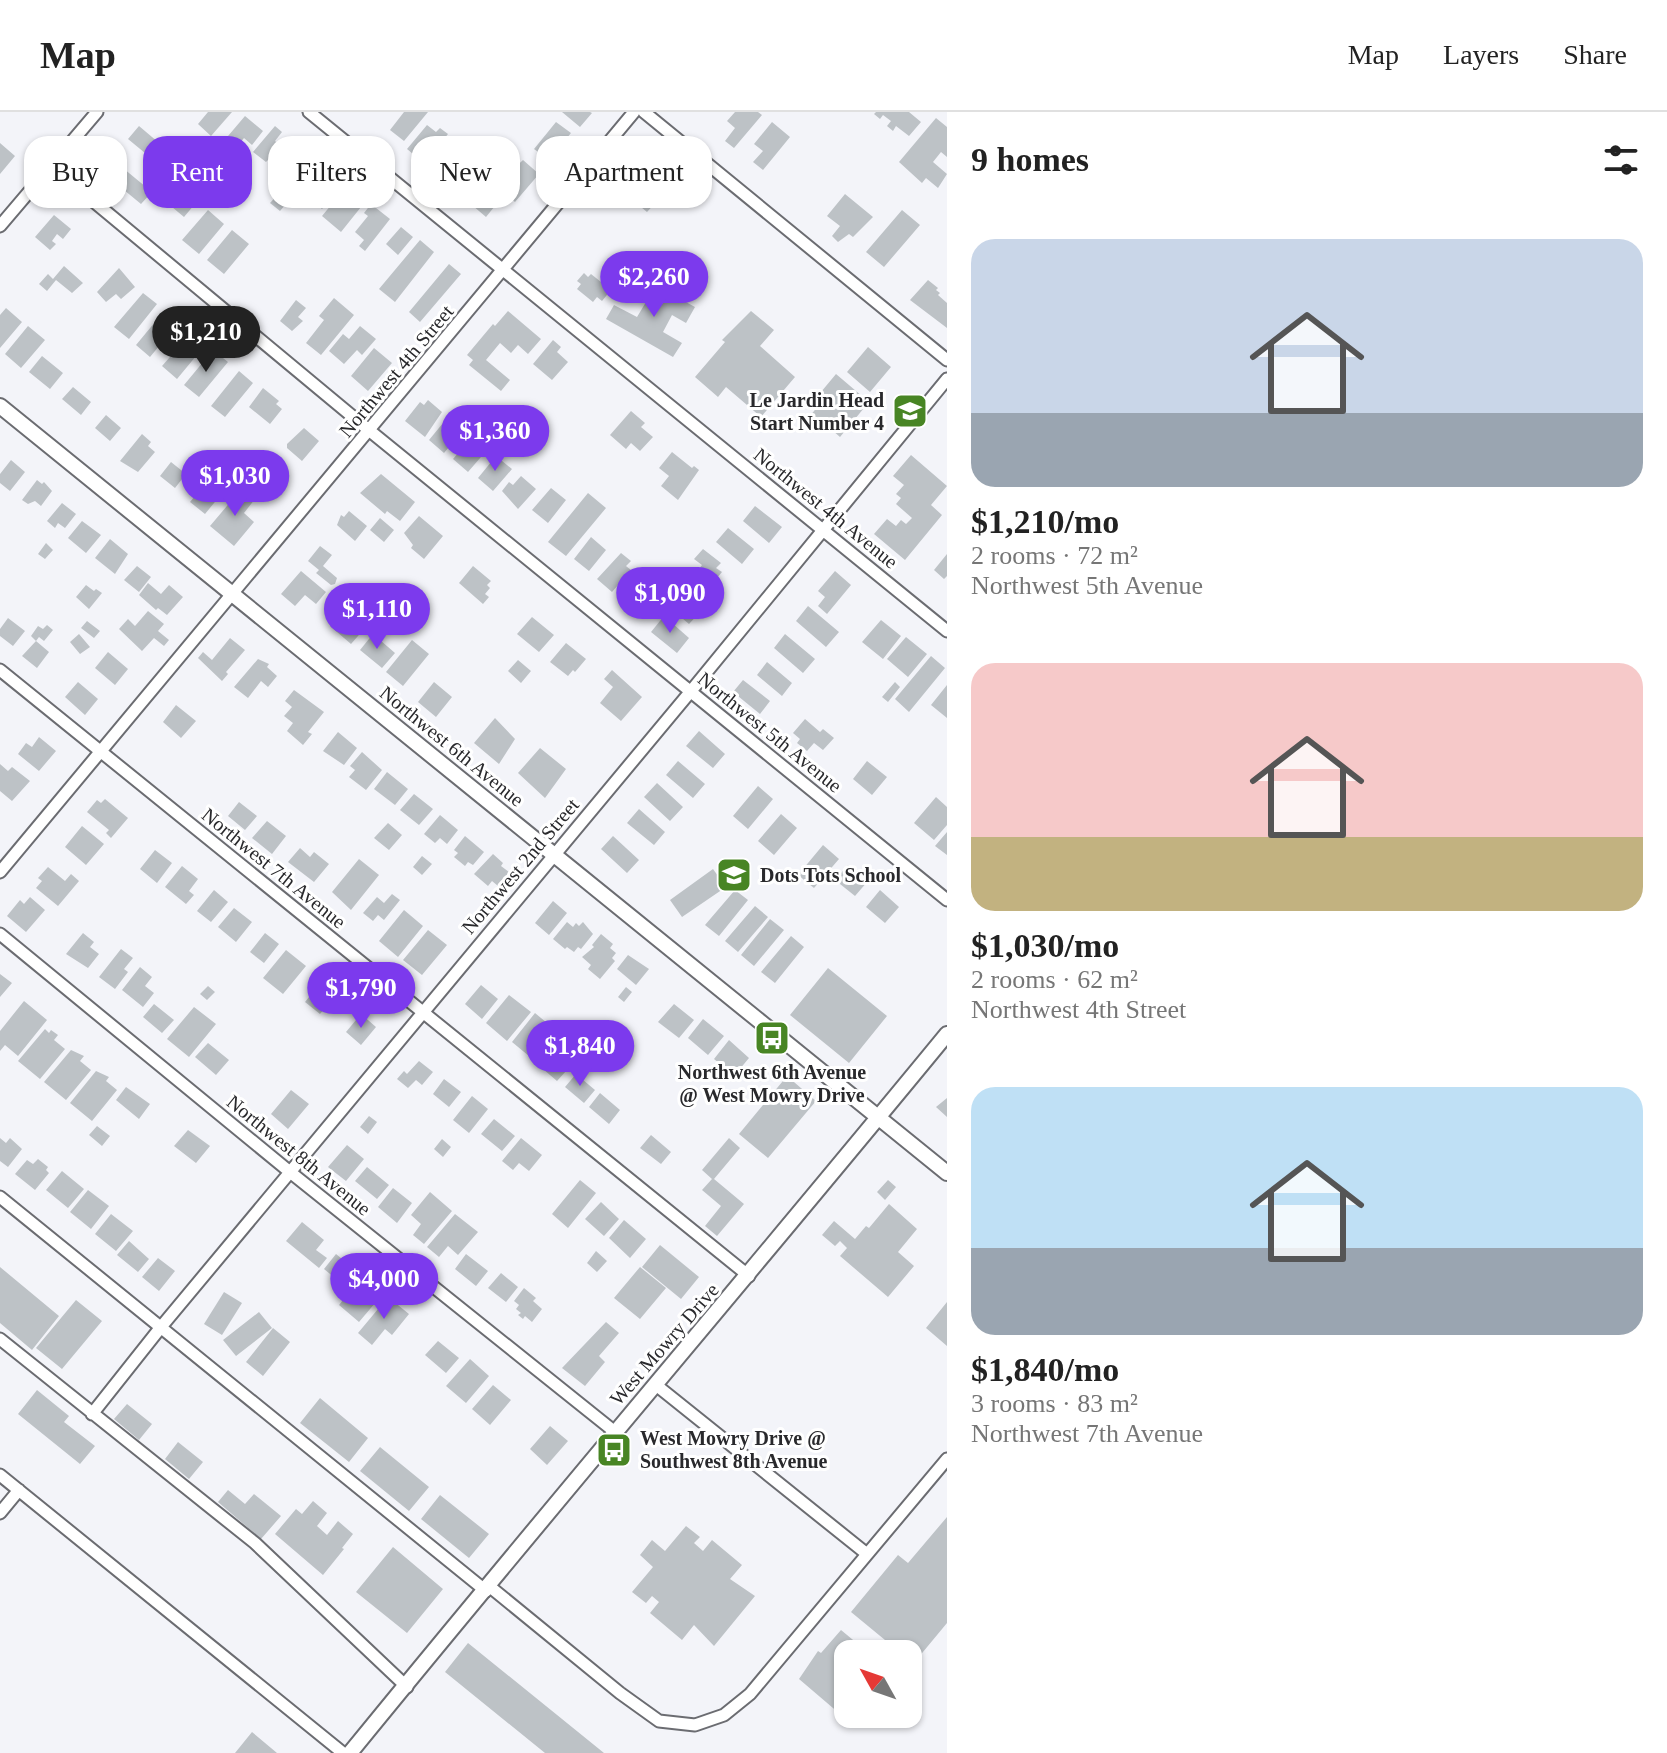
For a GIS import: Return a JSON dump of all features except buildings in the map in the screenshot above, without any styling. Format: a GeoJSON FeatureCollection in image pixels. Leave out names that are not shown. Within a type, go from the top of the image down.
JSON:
{"type":"FeatureCollection","features":[{"type":"Feature","properties":{"kind":"street"},"geometry":{"type":"LineString","coordinates":[[77,136],[97,112]]}},
{"type":"Feature","properties":{"kind":"street","name":"Northwest 4th Avenue"},"geometry":{"type":"LineString","coordinates":[[309,112],[947,631]]}},
{"type":"Feature","properties":{"kind":"street","name":"Northwest 4th Street"},"geometry":{"type":"LineString","coordinates":[[0,872],[634,112]]}},
{"type":"Feature","properties":{"kind":"street"},"geometry":{"type":"LineString","coordinates":[[644,112],[947,360]]}},
{"type":"Feature","properties":{"kind":"street"},"geometry":{"type":"LineString","coordinates":[[0,226],[24,198]]}},
{"type":"Feature","properties":{"kind":"street","name":"Northwest 5th Avenue"},"geometry":{"type":"LineString","coordinates":[[102,208],[370,431],[947,900]]}},
{"type":"Feature","properties":{"kind":"street","name":"Northwest 2nd Street"},"geometry":{"type":"LineString","coordinates":[[92,1414],[947,379]]}},
{"type":"Feature","properties":{"kind":"street","name":"Northwest 6th Avenue"},"geometry":{"type":"LineString","coordinates":[[0,406],[947,1173]]}},
{"type":"Feature","properties":{"kind":"street","name":"Northwest 7th Avenue"},"geometry":{"type":"LineString","coordinates":[[0,670],[749,1276]]}},
{"type":"Feature","properties":{"kind":"street","name":"Northwest 8th Avenue"},"geometry":{"type":"LineString","coordinates":[[0,934],[290,1172],[615,1432]]}},
{"type":"Feature","properties":{"kind":"street","name":"West Mowry Drive"},"geometry":{"type":"LineString","coordinates":[[350,1753],[947,1034]]}},
{"type":"Feature","properties":{"kind":"street"},"geometry":{"type":"LineString","coordinates":[[0,1197],[487,1588],[659,1721],[695,1725],[724,1715],[750,1694],[947,1459]]}},
{"type":"Feature","properties":{"kind":"street"},"geometry":{"type":"LineString","coordinates":[[0,1339],[255,1543],[407,1687]]}},
{"type":"Feature","properties":{"kind":"street"},"geometry":{"type":"LineString","coordinates":[[656,1385],[867,1554]]}},
{"type":"Feature","properties":{"kind":"street"},"geometry":{"type":"LineString","coordinates":[[0,1475],[343,1753]]}},
{"type":"Feature","properties":{"kind":"street"},"geometry":{"type":"LineString","coordinates":[[0,1513],[19,1490]]}},
{"type":"Feature","properties":{"kind":"place","name":"Le Jardin Head Start Number 4"},"geometry":{"type":"Point","coordinates":[910,411]}},
{"type":"Feature","properties":{"kind":"place","name":"Dots Tots School"},"geometry":{"type":"Point","coordinates":[734,875]}},
{"type":"Feature","properties":{"kind":"place","name":"Northwest 6th Avenue @ West Mowry Drive"},"geometry":{"type":"Point","coordinates":[772,1038]}},
{"type":"Feature","properties":{"kind":"place","name":"West Mowry Drive @ Southwest 8th Avenue"},"geometry":{"type":"Point","coordinates":[614,1450]}}]}
